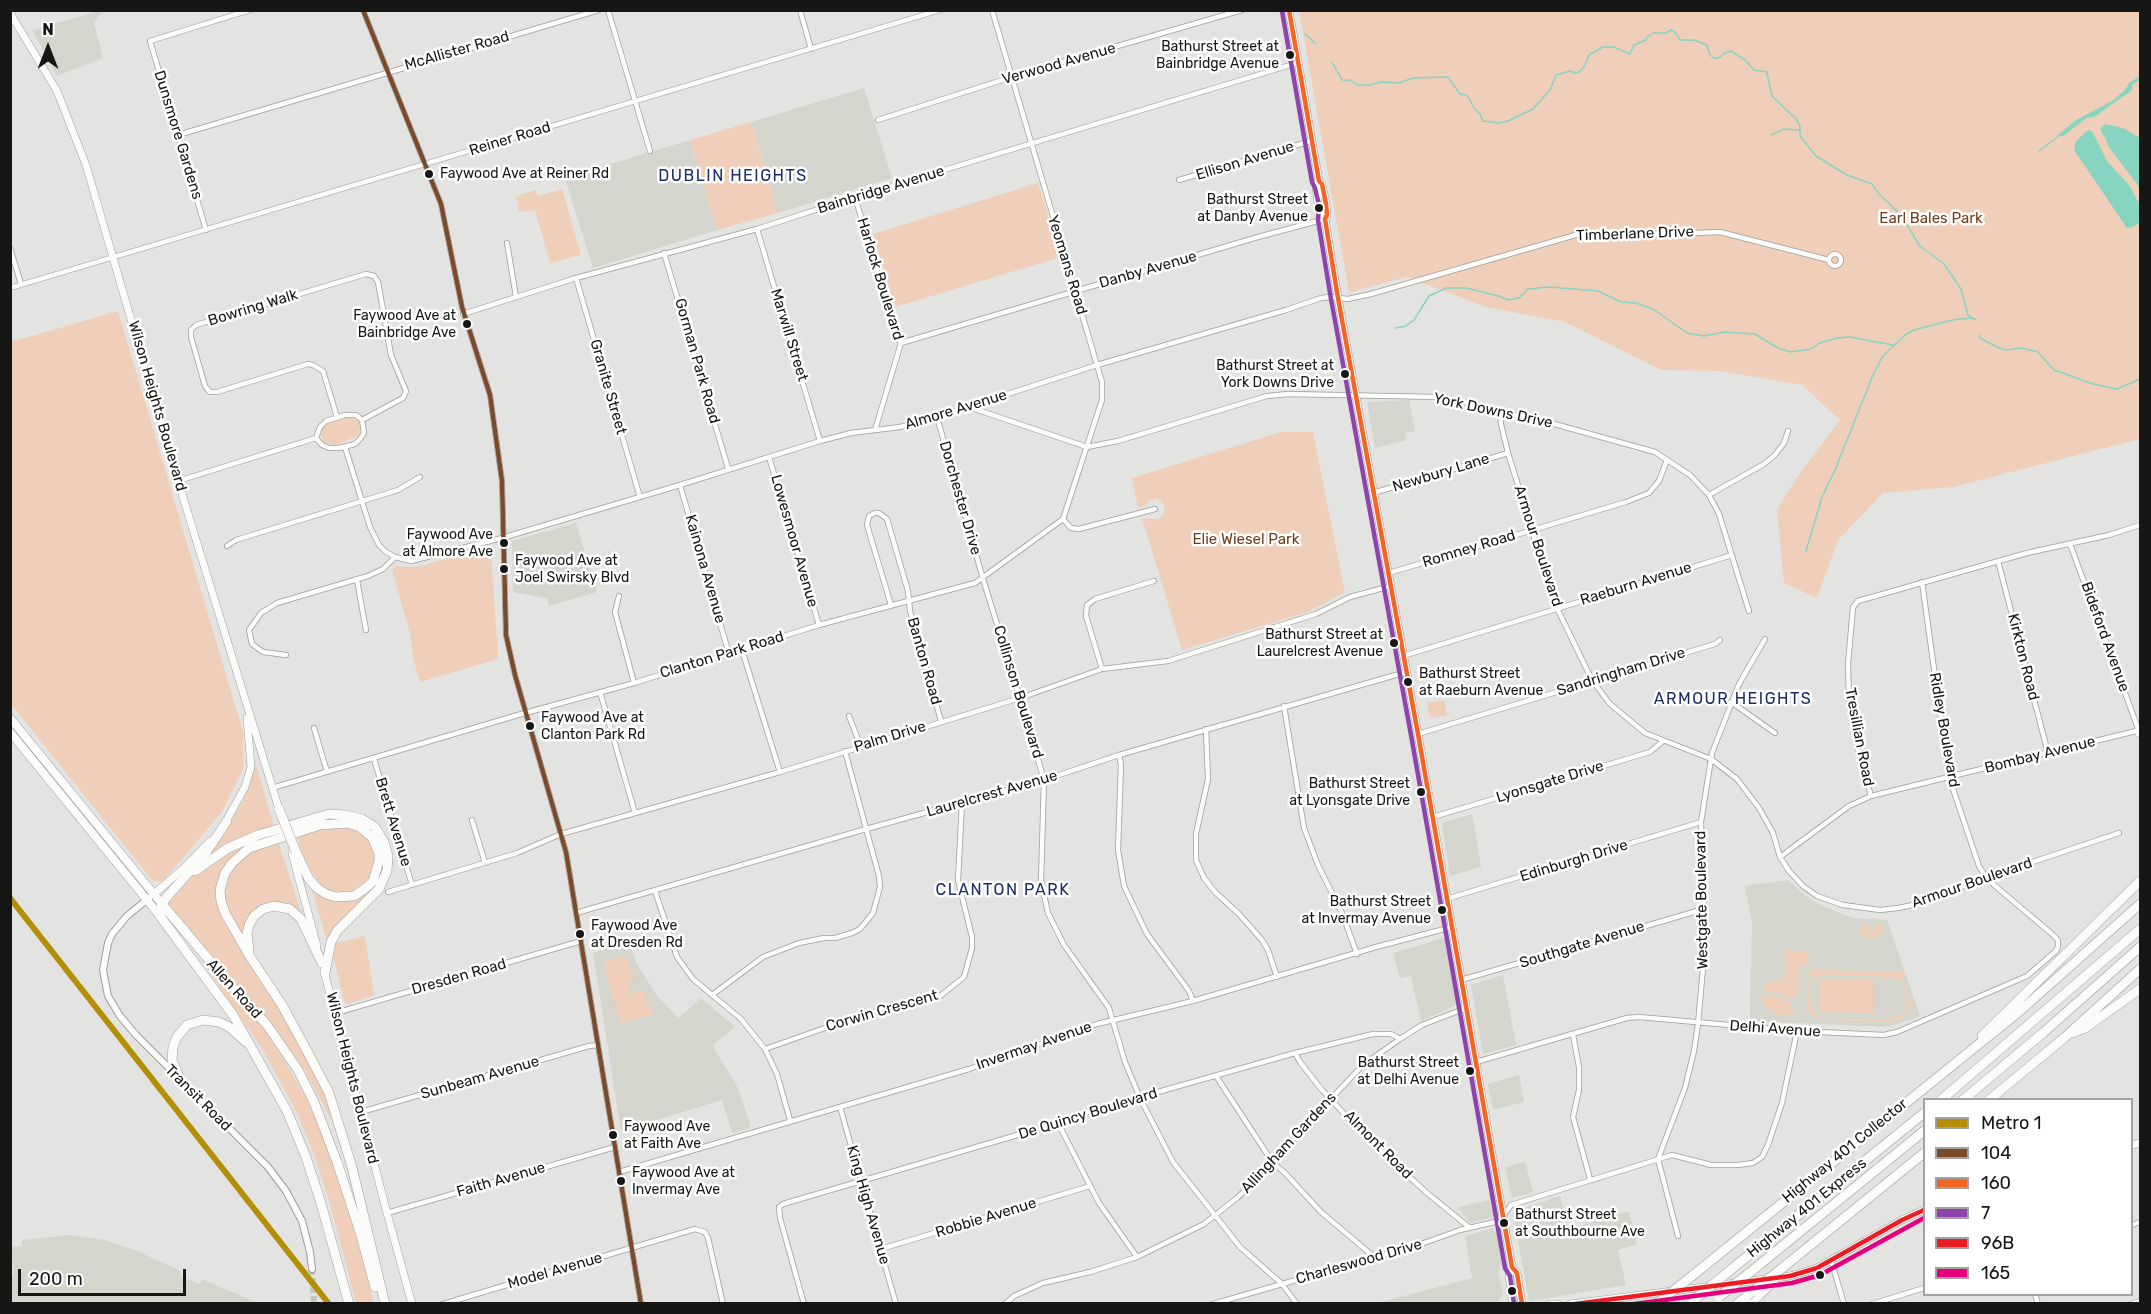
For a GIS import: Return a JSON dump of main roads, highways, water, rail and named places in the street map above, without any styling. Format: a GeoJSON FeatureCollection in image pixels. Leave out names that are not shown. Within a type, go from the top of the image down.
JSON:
{"type":"FeatureCollection","features":[{"type":"Feature","properties":{"kind":"highway"},"geometry":{"type":"LineString","coordinates":[[279,809],[294,852],[309,879],[326,894],[336,897],[354,896],[367,887],[373,881],[379,853],[372,837],[360,827],[347,823],[320,825],[249,848],[232,862],[225,873],[220,890],[225,914],[282,1005],[329,1093],[352,1167],[385,1304]]}},
{"type":"Feature","properties":{"kind":"highway"},"geometry":{"type":"LineString","coordinates":[[180,882],[228,848],[258,835],[329,814],[362,819],[375,827],[384,842],[388,856],[387,872],[378,889],[337,931],[331,942],[325,973]]}},
{"type":"Feature","properties":{"kind":"highway"},"geometry":{"type":"LineString","coordinates":[[160,916],[162,904],[205,854],[227,821]]}},
{"type":"Feature","properties":{"kind":"highway"},"geometry":{"type":"LineString","coordinates":[[1967,1054],[1990,1026],[2049,972],[2140,881]]}},
{"type":"Feature","properties":{"kind":"highway","name":"Allen Road"},"geometry":{"type":"LineString","coordinates":[[162,904],[267,1025],[298,1070],[314,1102],[337,1162],[380,1304]]}},
{"type":"Feature","properties":{"kind":"highway","name":"Highway 401 Collector"},"geometry":{"type":"LineString","coordinates":[[1658,1303],[2021,1010],[2140,904]]}},
{"type":"Feature","properties":{"kind":"highway"},"geometry":{"type":"LineString","coordinates":[[249,955],[247,934],[249,925],[254,916],[263,909],[274,906],[290,909],[301,919],[322,963]]}},
{"type":"Feature","properties":{"kind":"highway","name":"Allen Road"},"geometry":{"type":"LineString","coordinates":[[160,916],[233,1016],[255,1051],[287,1111],[306,1157],[349,1304]]}},
{"type":"Feature","properties":{"kind":"highway"},"geometry":{"type":"LineString","coordinates":[[1943,1098],[2140,929]]}},
{"type":"Feature","properties":{"kind":"highway"},"geometry":{"type":"LineString","coordinates":[[1965,1098],[2140,947]]}},
{"type":"Feature","properties":{"kind":"highway"},"geometry":{"type":"LineString","coordinates":[[1991,1098],[2067,1035],[2140,969]]}},
{"type":"Feature","properties":{"kind":"highway"},"geometry":{"type":"LineString","coordinates":[[2067,1035],[2085,1028],[2140,989]]}},
{"type":"Feature","properties":{"kind":"highway"},"geometry":{"type":"LineString","coordinates":[[180,1079],[173,1063],[173,1047],[181,1030],[193,1023],[212,1021],[225,1025],[255,1051]]}},
{"type":"Feature","properties":{"kind":"highway","name":"Highway 401 Express"},"geometry":{"type":"LineString","coordinates":[[1692,1302],[1923,1114]]}},
{"type":"Feature","properties":{"kind":"highway","name":"Highway 401 Express"},"geometry":{"type":"LineString","coordinates":[[1715,1300],[1923,1132]]}},
{"type":"Feature","properties":{"kind":"highway"},"geometry":{"type":"LineString","coordinates":[[1748,1300],[1923,1154]]}},
{"type":"Feature","properties":{"kind":"highway"},"geometry":{"type":"LineString","coordinates":[[1737,1304],[1760,1295],[1789,1264]]}},
{"type":"Feature","properties":{"kind":"main road"},"geometry":{"type":"LineString","coordinates":[[1289,10],[1319,181],[1316,185],[1318,204],[1321,216],[1325,219],[1504,1215],[1512,1267],[1509,1275],[1513,1304]]}},
{"type":"Feature","properties":{"kind":"main road","name":"Wilson Heights Boulevard"},"geometry":{"type":"LineString","coordinates":[[10,13],[57,91],[86,165],[178,481],[279,809]]}},
{"type":"Feature","properties":{"kind":"main road"},"geometry":{"type":"LineString","coordinates":[[154,894],[198,854],[227,821],[244,787],[251,767],[251,755],[244,697]]}},
{"type":"Feature","properties":{"kind":"main road","name":"Allen Road"},"geometry":{"type":"LineString","coordinates":[[10,718],[162,904]]}},
{"type":"Feature","properties":{"kind":"main road","name":"Allen Road"},"geometry":{"type":"LineString","coordinates":[[10,732],[160,916]]}},
{"type":"Feature","properties":{"kind":"main road","name":"Wilson Heights Boulevard"},"geometry":{"type":"LineString","coordinates":[[294,852],[412,1304]]}},
{"type":"Feature","properties":{"kind":"main road"},"geometry":{"type":"LineString","coordinates":[[1571,1304],[1790,1276],[1817,1268],[1923,1210]]}},
{"type":"Feature","properties":{"kind":"main road"},"geometry":{"type":"LineString","coordinates":[[1512,1267],[1517,1273],[1522,1304]]}},
{"type":"Feature","properties":{"kind":"main road"},"geometry":{"type":"LineString","coordinates":[[1550,1304],[1558,1304]]}},
{"type":"Feature","properties":{"kind":"waterway"},"geometry":{"type":"LineString","coordinates":[[1332,62],[1342,80],[1350,80],[1357,85],[1381,82],[1399,83],[1413,78],[1448,77],[1460,94],[1469,98],[1483,121],[1498,123],[1508,121],[1533,109],[1550,90],[1556,75],[1570,71],[1579,72],[1589,55],[1603,47],[1614,47],[1630,54],[1634,45],[1646,40],[1653,33],[1666,33],[1671,30],[1680,40],[1694,40],[1707,45],[1710,55],[1714,58],[1719,58],[1731,51],[1745,60],[1754,70],[1767,72],[1772,96],[1796,119],[1800,126],[1800,136],[1816,156],[1847,175],[1872,184],[1900,214],[1920,246],[1944,264],[1961,289],[1968,315],[1972,318]]}},
{"type":"Feature","properties":{"kind":"waterway"},"geometry":{"type":"LineString","coordinates":[[1305,34],[1316,44]]}},
{"type":"Feature","properties":{"kind":"waterway"},"geometry":{"type":"LineString","coordinates":[[1771,135],[1784,129],[1799,130]]}},
{"type":"Feature","properties":{"kind":"waterway"},"geometry":{"type":"LineString","coordinates":[[2039,151],[2060,135]]}},
{"type":"Feature","properties":{"kind":"waterway"},"geometry":{"type":"LineString","coordinates":[[1396,328],[1406,326],[1414,320],[1429,296],[1446,288],[1466,288],[1508,300],[1519,298],[1528,289],[1549,287],[1598,291],[1621,302],[1636,303],[1653,309],[1687,333],[1704,336],[1725,332],[1755,334],[1778,348],[1791,352],[1811,349],[1820,343],[1837,338],[1850,337],[1893,345]]}},
{"type":"Feature","properties":{"kind":"waterway"},"geometry":{"type":"LineString","coordinates":[[1806,551],[1822,497],[1883,356],[1905,335],[1914,330],[1952,320],[1972,318],[1976,320]]}},
{"type":"Feature","properties":{"kind":"waterway"},"geometry":{"type":"LineString","coordinates":[[1979,335],[1980,338],[2006,350],[2022,348],[2038,352],[2054,370],[2093,384],[2117,389],[2140,379]]}},
{"type":"Feature","properties":{"kind":"tunnel"},"geometry":{"type":"LineString","coordinates":[[312,1269],[314,1304]]}},
{"type":"Feature","properties":{"kind":"metro line","name":"1"},"geometry":{"type":"LineString","coordinates":[[10,898],[329,1304]]}},
{"type":"Feature","properties":{"kind":"place","name":"Bathurst Street at Bainbridge Avenue"},"geometry":{"type":"Point","coordinates":[1290,55]}},
{"type":"Feature","properties":{"kind":"place","name":"Faywood Ave at Reiner Rd"},"geometry":{"type":"Point","coordinates":[429,174]}},
{"type":"Feature","properties":{"kind":"place","name":"Bathurst Street at Danby Avenue"},"geometry":{"type":"Point","coordinates":[1319,208]}},
{"type":"Feature","properties":{"kind":"place","name":"Faywood Ave at Bainbridge Ave"},"geometry":{"type":"Point","coordinates":[467,324]}},
{"type":"Feature","properties":{"kind":"place","name":"Bathurst Street at York Downs Drive"},"geometry":{"type":"Point","coordinates":[1345,374]}},
{"type":"Feature","properties":{"kind":"place","name":"Faywood Ave at Almore Ave"},"geometry":{"type":"Point","coordinates":[504,543]}},
{"type":"Feature","properties":{"kind":"place","name":"Faywood Ave at Joel Swirsky Blvd"},"geometry":{"type":"Point","coordinates":[504,569]}},
{"type":"Feature","properties":{"kind":"place","name":"Bathurst Street at Laurelcrest Avenue"},"geometry":{"type":"Point","coordinates":[1394,643]}},
{"type":"Feature","properties":{"kind":"place","name":"Bathurst Street at Raeburn Avenue"},"geometry":{"type":"Point","coordinates":[1408,682]}},
{"type":"Feature","properties":{"kind":"place","name":"Faywood Ave at Clanton Park Rd"},"geometry":{"type":"Point","coordinates":[530,726]}},
{"type":"Feature","properties":{"kind":"place","name":"Bathurst Street at Lyonsgate Drive"},"geometry":{"type":"Point","coordinates":[1421,792]}},
{"type":"Feature","properties":{"kind":"place","name":"Bathurst Street at Invermay Avenue"},"geometry":{"type":"Point","coordinates":[1442,910]}},
{"type":"Feature","properties":{"kind":"place","name":"Faywood Ave at Dresden Rd"},"geometry":{"type":"Point","coordinates":[580,934]}},
{"type":"Feature","properties":{"kind":"place","name":"Bathurst Street at Delhi Avenue"},"geometry":{"type":"Point","coordinates":[1470,1071]}},
{"type":"Feature","properties":{"kind":"place","name":"Faywood Ave at Faith Ave"},"geometry":{"type":"Point","coordinates":[613,1135]}},
{"type":"Feature","properties":{"kind":"place","name":"Faywood Ave at Invermay Ave"},"geometry":{"type":"Point","coordinates":[621,1181]}},
{"type":"Feature","properties":{"kind":"place","name":"Bathurst Street at Southbourne Ave"},"geometry":{"type":"Point","coordinates":[1504,1223]}},
{"type":"Feature","properties":{"kind":"district","name":"DUBLIN HEIGHTS"},"geometry":{"type":"Point","coordinates":[733,176]}},
{"type":"Feature","properties":{"kind":"district","name":"ARMOUR HEIGHTS"},"geometry":{"type":"Point","coordinates":[1733,699]}},
{"type":"Feature","properties":{"kind":"district","name":"CLANTON PARK"},"geometry":{"type":"Point","coordinates":[1003,890]}},
{"type":"Feature","properties":{"kind":"park label","name":"Earl Bales Park"},"geometry":{"type":"Point","coordinates":[1931,219]}},
{"type":"Feature","properties":{"kind":"park label","name":"Elie Wiesel Park"},"geometry":{"type":"Point","coordinates":[1246,540]}}]}
